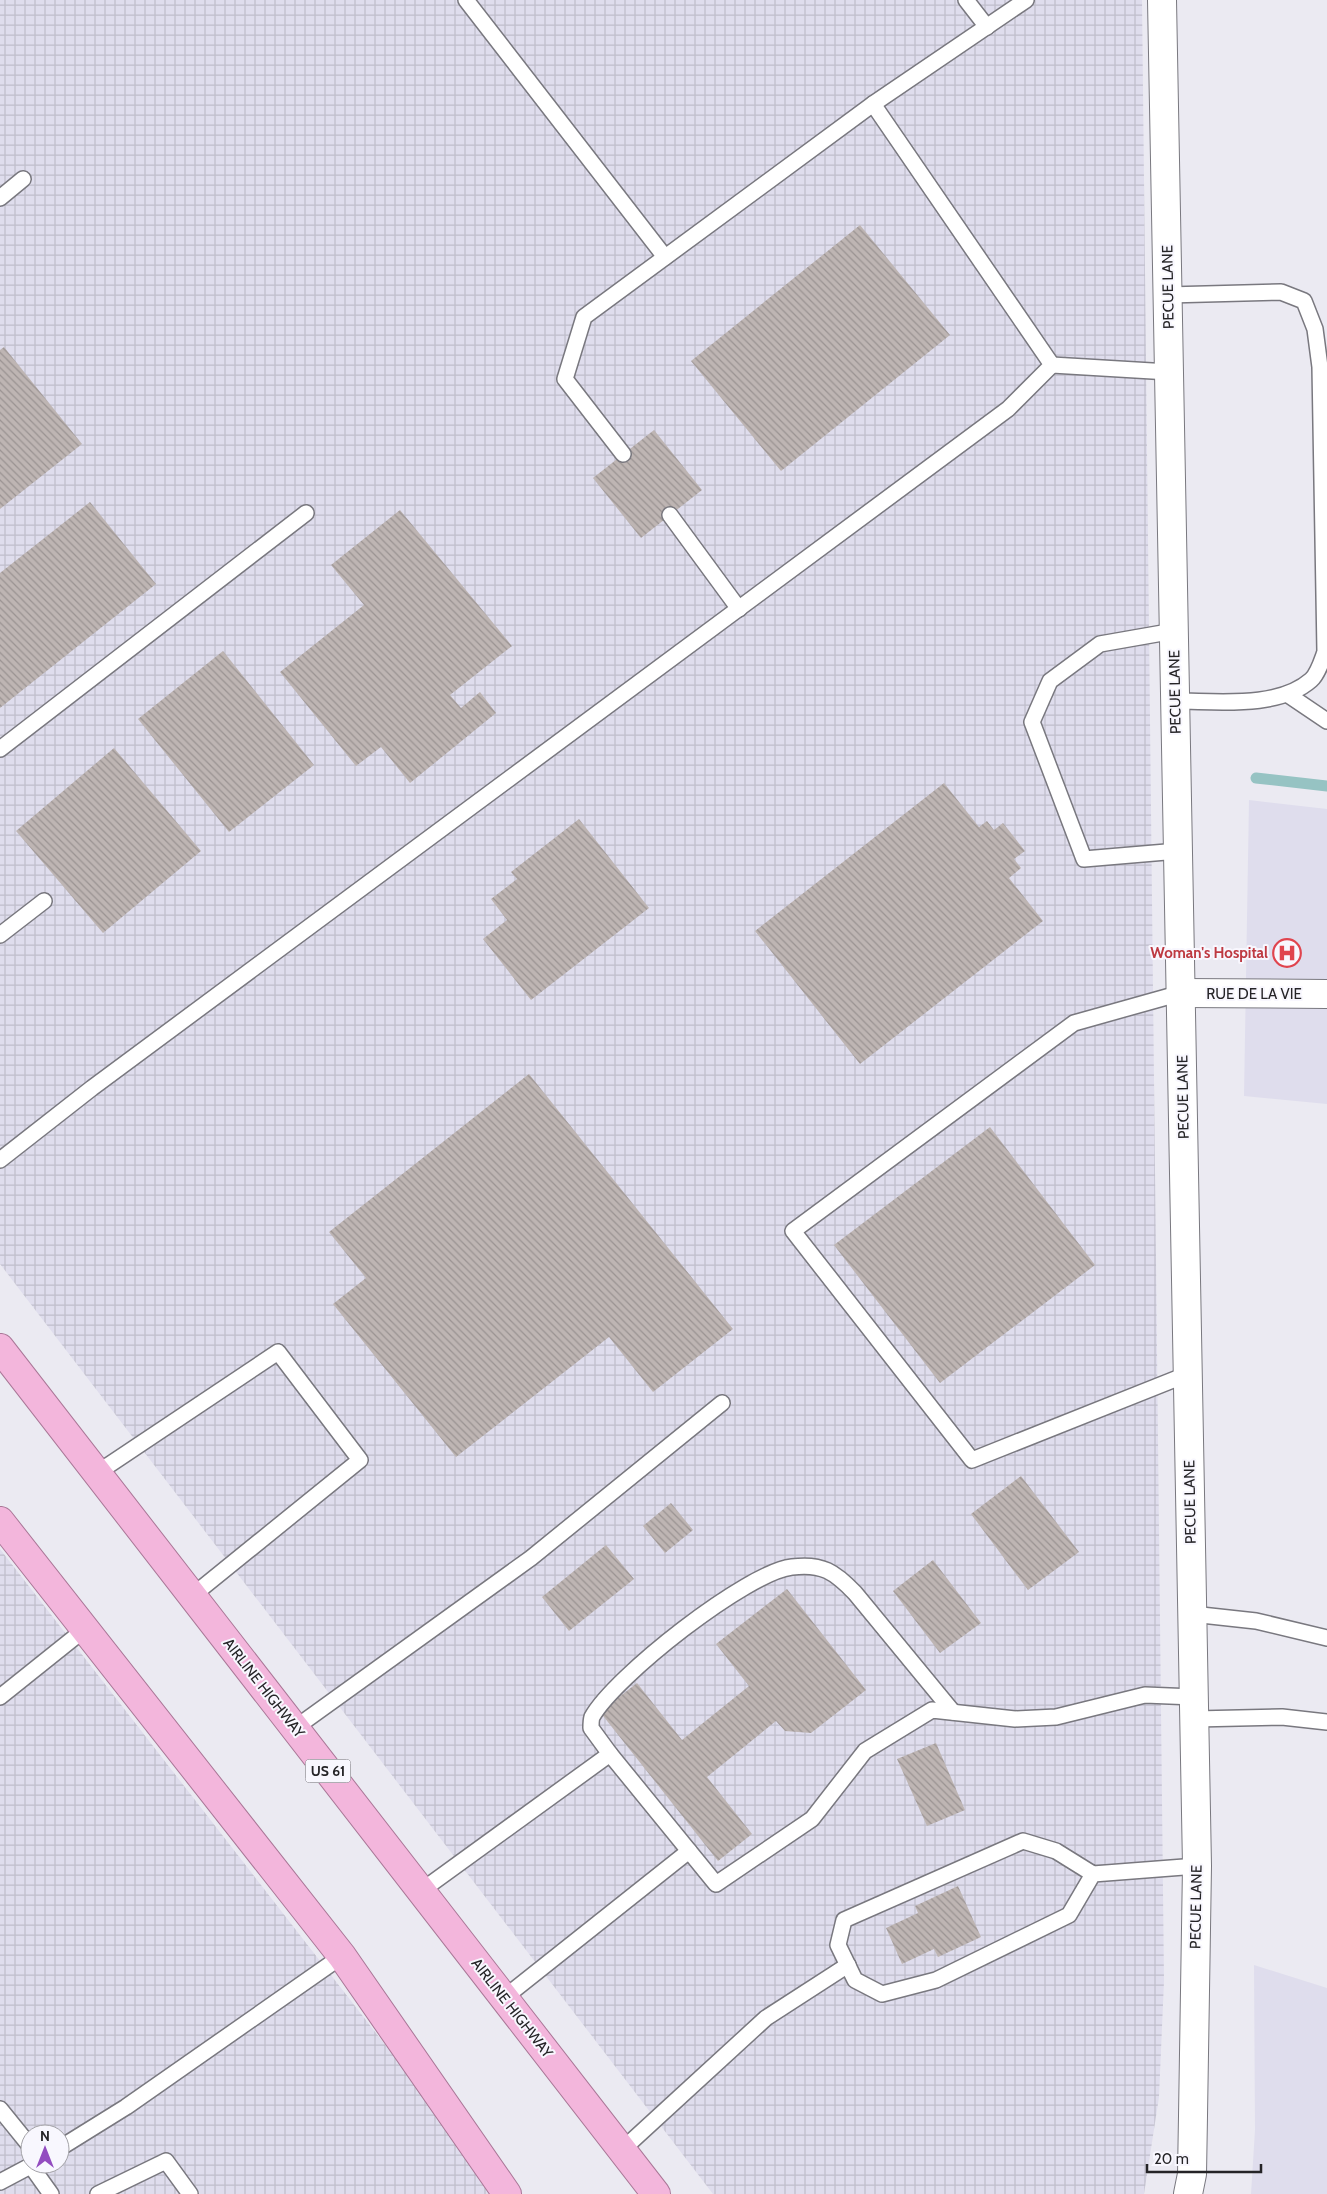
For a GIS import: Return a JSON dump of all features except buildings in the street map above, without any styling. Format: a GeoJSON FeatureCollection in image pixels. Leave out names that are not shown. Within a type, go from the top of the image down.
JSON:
{"type":"FeatureCollection","features":[{"type":"Feature","properties":{"kind":"highway","name":"AIRLINE HIGHWAY"},"geometry":{"type":"LineString","coordinates":[[0,1348],[656,2194]]}},
{"type":"Feature","properties":{"kind":"highway"},"geometry":{"type":"LineString","coordinates":[[0,1521],[342,1956],[507,2194]]}},
{"type":"Feature","properties":{"kind":"street","name":"PECUE LANE"},"geometry":{"type":"LineString","coordinates":[[1162,0],[1197,1866],[1192,2174],[1188,2194]]}},
{"type":"Feature","properties":{"kind":"street","name":"RUE DE LA VIE"},"geometry":{"type":"LineString","coordinates":[[1181,993],[1327,994]]}},
{"type":"Feature","properties":{"kind":"lane"},"geometry":{"type":"LineString","coordinates":[[466,0],[665,257]]}},
{"type":"Feature","properties":{"kind":"lane"},"geometry":{"type":"LineString","coordinates":[[966,0],[987,27]]}},
{"type":"Feature","properties":{"kind":"lane"},"geometry":{"type":"LineString","coordinates":[[623,454],[565,379],[584,317],[873,104],[1026,0]]}},
{"type":"Feature","properties":{"kind":"lane"},"geometry":{"type":"LineString","coordinates":[[873,104],[1052,365]]}},
{"type":"Feature","properties":{"kind":"lane"},"geometry":{"type":"LineString","coordinates":[[0,198],[23,178]]}},
{"type":"Feature","properties":{"kind":"lane"},"geometry":{"type":"LineString","coordinates":[[1168,295],[1281,292],[1304,301],[1315,329],[1320,367],[1325,652],[1313,679],[1287,694],[1258,700],[1176,701]]}},
{"type":"Feature","properties":{"kind":"lane"},"geometry":{"type":"LineString","coordinates":[[0,1160],[92,1088],[1008,409],[1052,365],[1169,372]]}},
{"type":"Feature","properties":{"kind":"lane"},"geometry":{"type":"LineString","coordinates":[[0,749],[306,513]]}},
{"type":"Feature","properties":{"kind":"lane"},"geometry":{"type":"LineString","coordinates":[[670,515],[739,609]]}},
{"type":"Feature","properties":{"kind":"lane"},"geometry":{"type":"LineString","coordinates":[[1174,631],[1100,644],[1050,681],[1032,722],[1084,859],[1178,851]]}},
{"type":"Feature","properties":{"kind":"lane"},"geometry":{"type":"LineString","coordinates":[[1287,694],[1327,721]]}},
{"type":"Feature","properties":{"kind":"lane"},"geometry":{"type":"LineString","coordinates":[[0,935],[44,901]]}},
{"type":"Feature","properties":{"kind":"lane"},"geometry":{"type":"LineString","coordinates":[[1181,993],[1074,1023],[793,1231],[972,1460],[1188,1374]]}},
{"type":"Feature","properties":{"kind":"lane"},"geometry":{"type":"LineString","coordinates":[[97,1473],[278,1352],[360,1460],[192,1596]]}},
{"type":"Feature","properties":{"kind":"lane"},"geometry":{"type":"LineString","coordinates":[[295,1728],[531,1558],[722,1403]]}},
{"type":"Feature","properties":{"kind":"lane"},"geometry":{"type":"LineString","coordinates":[[953,1712],[855,1593],[838,1576],[816,1566],[790,1567],[751,1583],[693,1621],[641,1664],[603,1702],[591,1719],[591,1728],[716,1884],[812,1818],[865,1751],[932,1710],[1015,1719],[1056,1717],[1145,1695],[1194,1708],[1327,1722]]}},
{"type":"Feature","properties":{"kind":"lane"},"geometry":{"type":"LineString","coordinates":[[1192,1614],[1256,1621],[1327,1638]]}},
{"type":"Feature","properties":{"kind":"lane"},"geometry":{"type":"LineString","coordinates":[[0,1697],[85,1630]]}},
{"type":"Feature","properties":{"kind":"lane"},"geometry":{"type":"LineString","coordinates":[[421,1891],[610,1754]]}},
{"type":"Feature","properties":{"kind":"lane"},"geometry":{"type":"LineString","coordinates":[[1093,1874],[1069,1915],[936,1980],[882,1994],[855,1980],[838,1945],[844,1920],[1022,1841],[1056,1851],[1093,1874],[1197,1866]]}},
{"type":"Feature","properties":{"kind":"lane"},"geometry":{"type":"LineString","coordinates":[[504,1998],[689,1850]]}},
{"type":"Feature","properties":{"kind":"lane"},"geometry":{"type":"LineString","coordinates":[[70,2142],[126,2108],[342,1956]]}},
{"type":"Feature","properties":{"kind":"lane"},"geometry":{"type":"LineString","coordinates":[[622,2150],[766,2018],[848,1966]]}},
{"type":"Feature","properties":{"kind":"lane"},"geometry":{"type":"LineString","coordinates":[[0,2109],[20,2134]]}},
{"type":"Feature","properties":{"kind":"lane"},"geometry":{"type":"LineString","coordinates":[[98,2194],[166,2162],[190,2194]]}},
{"type":"Feature","properties":{"kind":"lane"},"geometry":{"type":"LineString","coordinates":[[0,2182],[20,2172]]}},
{"type":"Feature","properties":{"kind":"lane"},"geometry":{"type":"LineString","coordinates":[[39,2174],[51,2194]]}},
{"type":"Feature","properties":{"kind":"shaded area"},"geometry":{"type":"Polygon","coordinates":[[[0,0],[1142,0],[1164,1981],[1159,2097],[1144,2194],[713,2194],[0,1264],[0,0]]]}},
{"type":"Feature","properties":{"kind":"shaded area","name":"Woman's Hospital"},"geometry":{"type":"Polygon","coordinates":[[[1249,800],[1327,809],[1327,1104],[1244,1096],[1249,800]]]}},
{"type":"Feature","properties":{"kind":"shaded area"},"geometry":{"type":"Polygon","coordinates":[[[0,1549],[501,2194],[0,2194],[0,1549]]]}},
{"type":"Feature","properties":{"kind":"shaded area"},"geometry":{"type":"Polygon","coordinates":[[[1254,1965],[1327,1988],[1327,2194],[1251,2194],[1255,2130],[1254,1965]]]}},
{"type":"Feature","properties":{"kind":"waterway"},"geometry":{"type":"LineString","coordinates":[[1256,778],[1327,786]]}},
{"type":"Feature","properties":{"kind":"place","name":"Woman's Hospital"},"geometry":{"type":"Point","coordinates":[1287,953]}}]}
